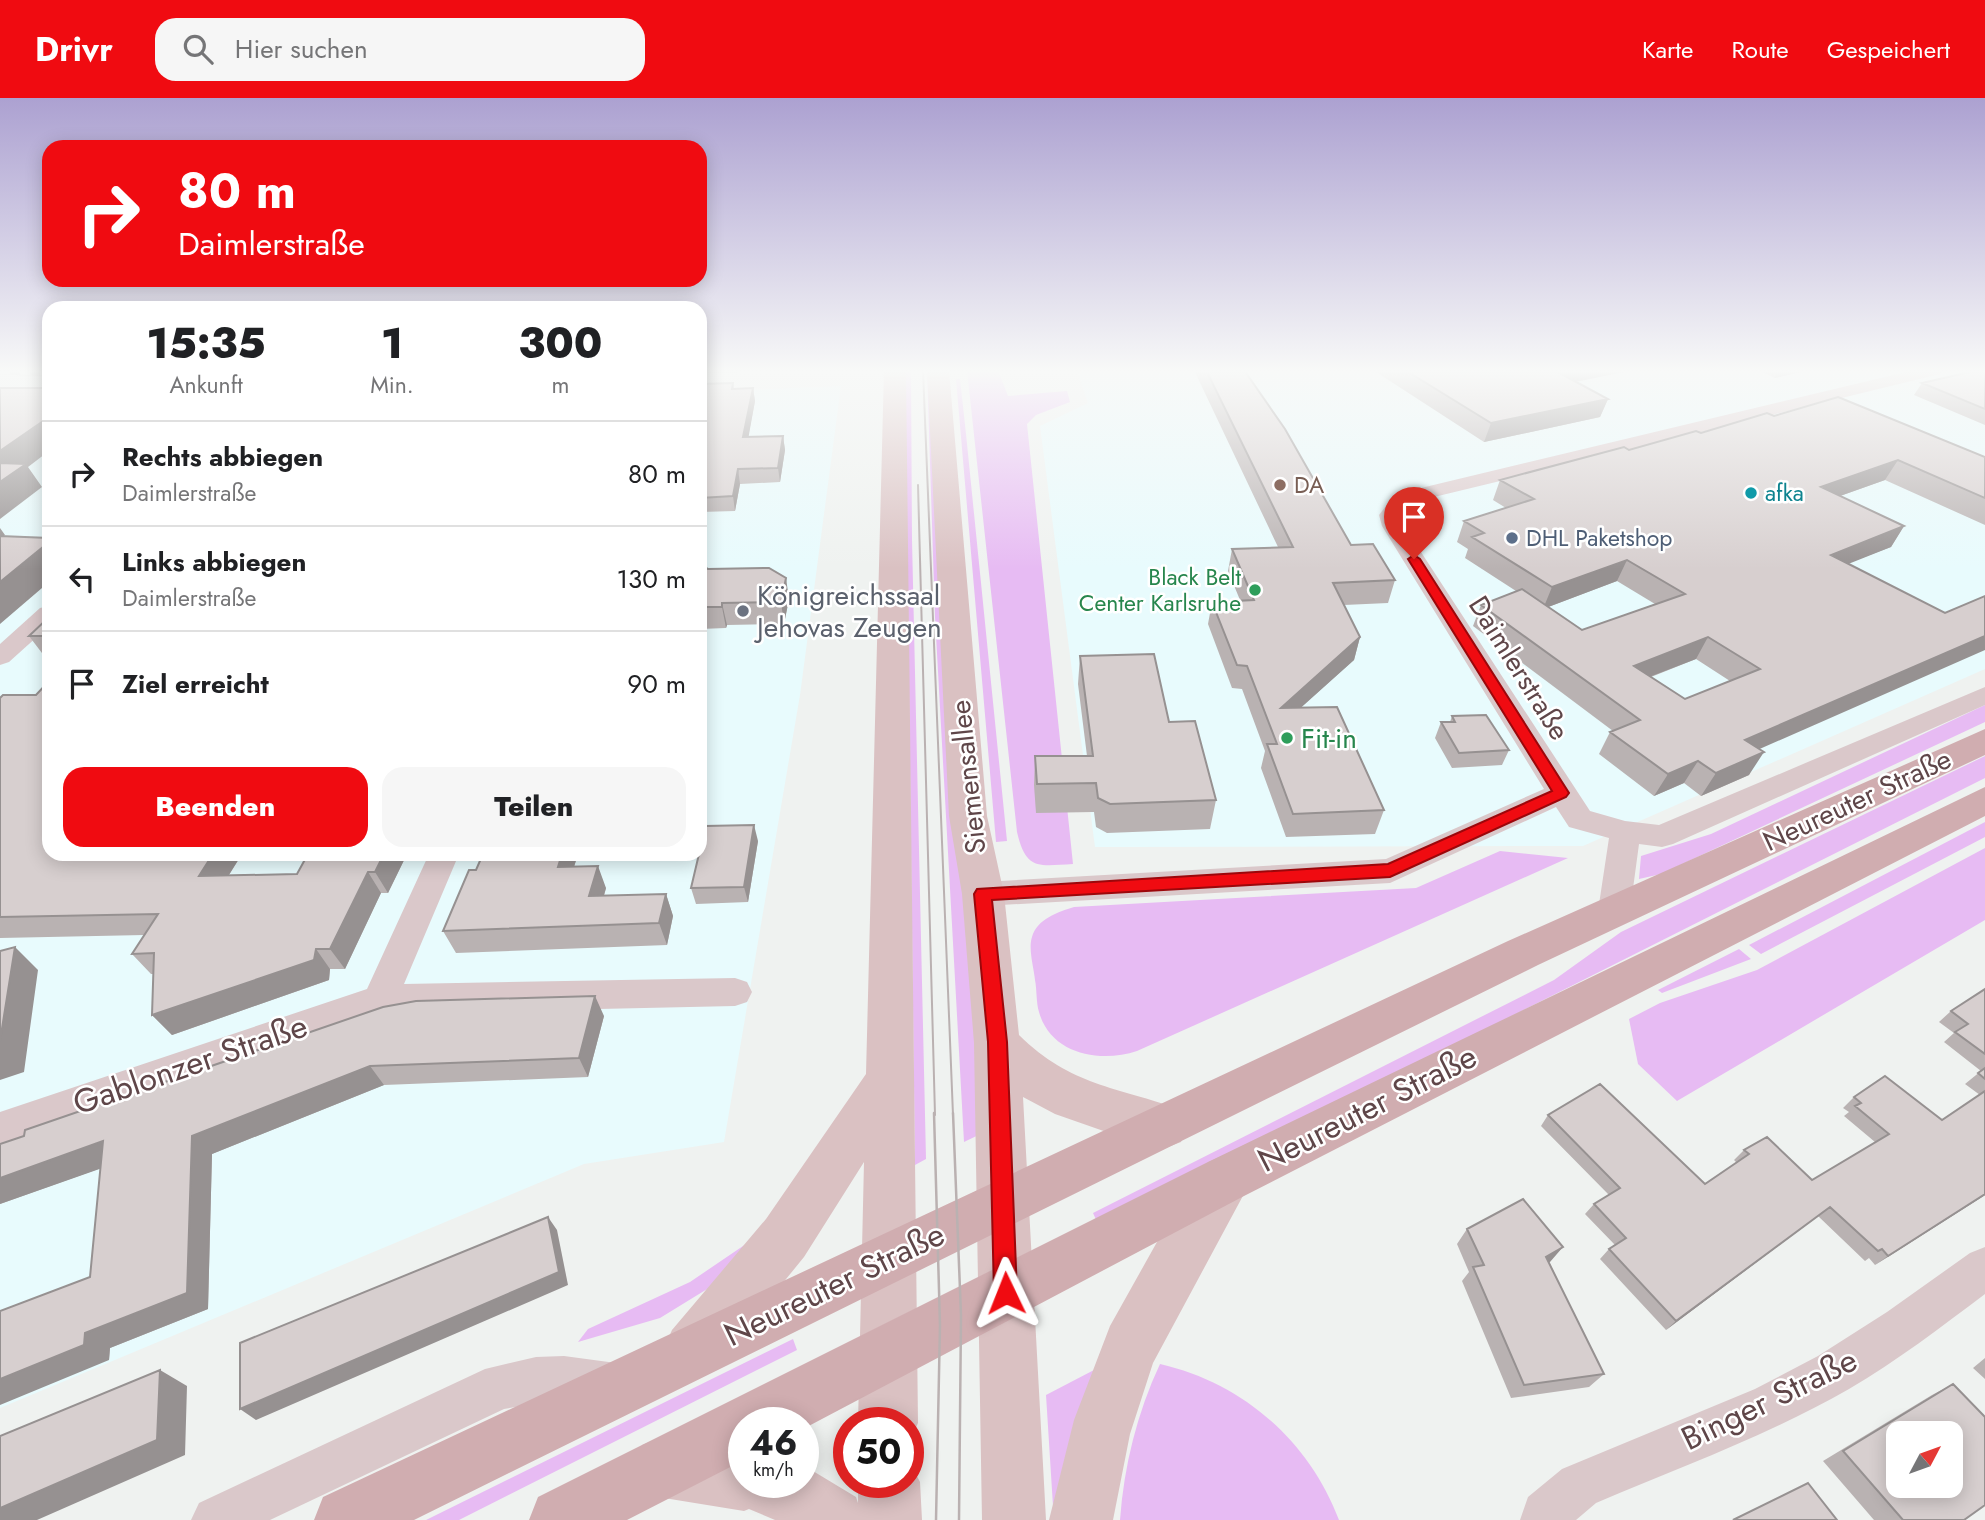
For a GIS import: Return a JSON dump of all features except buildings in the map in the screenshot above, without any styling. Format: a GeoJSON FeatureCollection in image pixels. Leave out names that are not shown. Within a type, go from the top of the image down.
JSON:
{"type":"FeatureCollection","features":[{"type":"Feature","properties":{"kind":"main road"},"geometry":{"type":"LineString","coordinates":[[888,1407],[895,436]]}},
{"type":"Feature","properties":{"kind":"main road","name":"Siemensallee"},"geometry":{"type":"LineString","coordinates":[[942,436],[968,816],[983,894],[998,1042],[1014,1520]]}},
{"type":"Feature","properties":{"kind":"main road","name":"Neureuter Straße"},"geometry":{"type":"LineString","coordinates":[[346,1520],[1002,1202],[1614,911],[1985,741]]}},
{"type":"Feature","properties":{"kind":"main road","name":"Neureuter Straße"},"geometry":{"type":"LineString","coordinates":[[784,1407],[1226,1179],[1985,800]]}},
{"type":"Feature","properties":{"kind":"main road"},"geometry":{"type":"LineString","coordinates":[[998,1042],[1033,1080],[1061,1096],[1163,1126]]}},
{"type":"Feature","properties":{"kind":"main road"},"geometry":{"type":"LineString","coordinates":[[688,1355],[785,1238],[891,1078]]}},
{"type":"Feature","properties":{"kind":"main road"},"geometry":{"type":"LineString","coordinates":[[1081,1520],[1096,1452],[1118,1378],[1187,1242],[1226,1179]]}},
{"type":"Feature","properties":{"kind":"main road"},"geometry":{"type":"LineString","coordinates":[[561,1520],[728,1435]]}},
{"type":"Feature","properties":{"kind":"main road"},"geometry":{"type":"LineString","coordinates":[[664,1467],[728,1477]]}},
{"type":"Feature","properties":{"kind":"main road"},"geometry":{"type":"LineString","coordinates":[[798,1498],[833,1520]]}},
{"type":"Feature","properties":{"kind":"main road"},"geometry":{"type":"LineString","coordinates":[[889,1498],[890,1520]]}},
{"type":"Feature","properties":{"kind":"street","name":"Daimlerstraße"},"geometry":{"type":"LineString","coordinates":[[1561,793],[1393,526],[1390,516],[1394,507],[1405,499],[1428,492],[1667,436]]}},
{"type":"Feature","properties":{"kind":"street"},"geometry":{"type":"LineString","coordinates":[[0,657],[42,619]]}},
{"type":"Feature","properties":{"kind":"street","name":"Neureuter Straße"},"geometry":{"type":"LineString","coordinates":[[1561,793],[1580,819],[1625,832],[1662,836],[1688,827],[1985,695]]}},
{"type":"Feature","properties":{"kind":"street"},"geometry":{"type":"LineString","coordinates":[[983,894],[1390,871],[1561,793]]}},
{"type":"Feature","properties":{"kind":"street"},"geometry":{"type":"LineString","coordinates":[[1614,911],[1625,832]]}},
{"type":"Feature","properties":{"kind":"street"},"geometry":{"type":"LineString","coordinates":[[380,999],[441,861]]}},
{"type":"Feature","properties":{"kind":"street","name":"Gablonzer Straße"},"geometry":{"type":"LineString","coordinates":[[0,1130],[380,999],[735,992]]}},
{"type":"Feature","properties":{"kind":"street","name":"Binger Straße"},"geometry":{"type":"LineString","coordinates":[[1545,1517],[1579,1486],[1771,1405],[1833,1372],[1903,1328],[1985,1268]]}},
{"type":"Feature","properties":{"kind":"street"},"geometry":{"type":"LineString","coordinates":[[216,1520],[498,1388],[524,1380],[564,1376],[623,1387]]}},
{"type":"Feature","properties":{"kind":"shaded area"},"geometry":{"type":"Polygon","coordinates":[[[0,436],[42,436],[42,861],[707,861],[707,436],[834,436],[800,695],[724,1142],[584,1164],[0,1408],[0,436]]]}},
{"type":"Feature","properties":{"kind":"shaded area"},"geometry":{"type":"Polygon","coordinates":[[[906,436],[911,436],[926,1159],[915,1165],[906,436]]]}},
{"type":"Feature","properties":{"kind":"shaded area"},"geometry":{"type":"Polygon","coordinates":[[[929,436],[936,436],[941,538],[991,1129],[964,1142],[935,617],[929,436]]]}},
{"type":"Feature","properties":{"kind":"shaded area"},"geometry":{"type":"Polygon","coordinates":[[[961,436],[966,436],[1007,841],[996,842],[961,436]]]}},
{"type":"Feature","properties":{"kind":"shaded area"},"geometry":{"type":"Polygon","coordinates":[[[974,436],[1028,436],[1073,864],[1035,863],[1024,853],[1017,832],[974,436]]]}},
{"type":"Feature","properties":{"kind":"shaded area"},"geometry":{"type":"Polygon","coordinates":[[[1041,436],[1985,436],[1985,669],[1583,846],[1095,847],[1041,436]]]}},
{"type":"Feature","properties":{"kind":"shaded area"},"geometry":{"type":"Polygon","coordinates":[[[1985,705],[1985,722],[1661,874],[1639,879],[1641,856],[1711,834],[1985,705]]]}},
{"type":"Feature","properties":{"kind":"shaded area"},"geometry":{"type":"Polygon","coordinates":[[[1985,756],[1985,778],[1098,1224],[1093,1213],[1554,980],[1621,932],[1985,756]]]}},
{"type":"Feature","properties":{"kind":"shaded area"},"geometry":{"type":"Polygon","coordinates":[[[1985,822],[1985,837],[1761,954],[1749,945],[1985,822]]]}},
{"type":"Feature","properties":{"kind":"shaded area"},"geometry":{"type":"Polygon","coordinates":[[[1985,848],[1985,920],[1677,1101],[1638,1064],[1629,1019],[1660,1003],[1757,970],[1985,848]]]}},
{"type":"Feature","properties":{"kind":"shaded area"},"geometry":{"type":"Polygon","coordinates":[[[1500,851],[1568,858],[1137,1051],[1108,1056],[1079,1052],[1054,1038],[1045,1027],[1039,1012],[1031,953],[1032,937],[1043,921],[1068,909],[1416,888],[1500,851]]]}},
{"type":"Feature","properties":{"kind":"shaded area"},"geometry":{"type":"Polygon","coordinates":[[[1739,949],[1751,959],[1662,993],[1658,990],[1739,949]]]}},
{"type":"Feature","properties":{"kind":"shaded area"},"geometry":{"type":"Polygon","coordinates":[[[771,1227],[717,1283],[660,1318],[578,1342],[588,1329],[690,1282],[771,1227]]]}},
{"type":"Feature","properties":{"kind":"shaded area"},"geometry":{"type":"Polygon","coordinates":[[[793,1339],[797,1350],[459,1520],[426,1520],[793,1339]]]}},
{"type":"Feature","properties":{"kind":"shaded area"},"geometry":{"type":"Polygon","coordinates":[[[1160,1364],[1219,1385],[1269,1420],[1291,1441],[1310,1465],[1339,1520],[1120,1520],[1133,1440],[1160,1364]]]}},
{"type":"Feature","properties":{"kind":"shaded area"},"geometry":{"type":"Polygon","coordinates":[[[1094,1370],[1053,1506],[1046,1395],[1094,1370]]]}},
{"type":"Feature","properties":{"kind":"tram line"},"geometry":{"type":"LineString","coordinates":[[926,436],[953,1115]]}},
{"type":"Feature","properties":{"kind":"tram line"},"geometry":{"type":"LineString","coordinates":[[918,485],[935,1115]]}},
{"type":"Feature","properties":{"kind":"tram line"},"geometry":{"type":"LineString","coordinates":[[934,1113],[940,1325],[936,1520]]}},
{"type":"Feature","properties":{"kind":"tram line"},"geometry":{"type":"LineString","coordinates":[[953,1113],[961,1315],[959,1520]]}},
{"type":"Feature","properties":{"kind":"place","name":"DA"},"geometry":{"type":"Point","coordinates":[1280,485]}},
{"type":"Feature","properties":{"kind":"place","name":"afka"},"geometry":{"type":"Point","coordinates":[1751,493]}},
{"type":"Feature","properties":{"kind":"place","name":"DHL Paketshop"},"geometry":{"type":"Point","coordinates":[1512,538]}},
{"type":"Feature","properties":{"kind":"place","name":"Black Belt Center Karlsruhe"},"geometry":{"type":"Point","coordinates":[1255,590]}},
{"type":"Feature","properties":{"kind":"place","name":"Königreichssaal Jehovas Zeugen"},"geometry":{"type":"Point","coordinates":[743,611]}},
{"type":"Feature","properties":{"kind":"place","name":"Fit-in"},"geometry":{"type":"Point","coordinates":[1287,738]}},
{"type":"Feature","properties":{"kind":"route"},"geometry":{"type":"LineString","coordinates":[[1006,1293],[999,1140],[998,1042],[983,894],[1390,871],[1561,793],[1414,559]]}}]}
